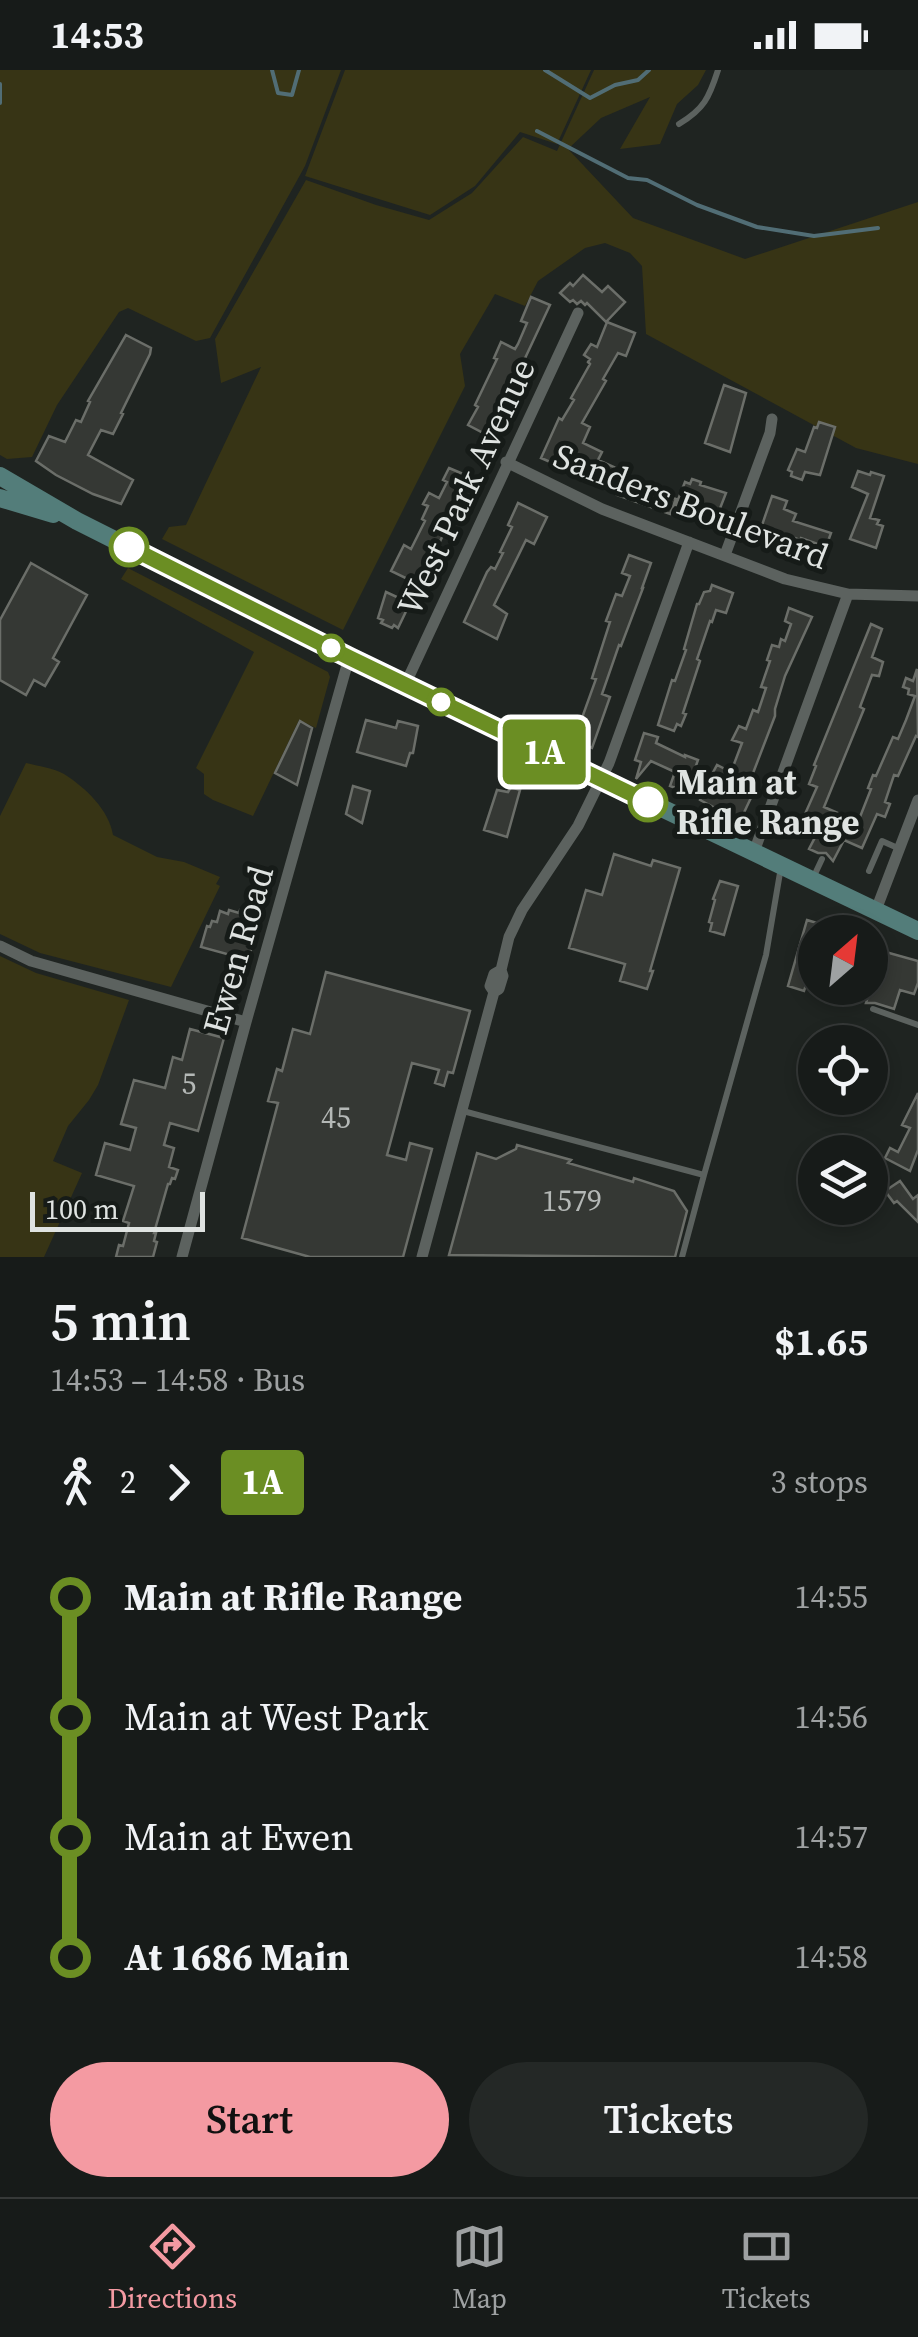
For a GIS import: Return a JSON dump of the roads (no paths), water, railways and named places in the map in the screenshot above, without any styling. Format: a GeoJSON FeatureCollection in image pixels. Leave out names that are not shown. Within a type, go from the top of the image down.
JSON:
{"type":"FeatureCollection","features":[{"type":"Feature","properties":{"kind":"main road"},"geometry":{"type":"LineString","coordinates":[[0,476],[78,522],[350,658],[918,930]]}},
{"type":"Feature","properties":{"kind":"main road"},"geometry":{"type":"LineString","coordinates":[[2,500],[78,522]]}},
{"type":"Feature","properties":{"kind":"street","name":"West Park Avenue"},"geometry":{"type":"LineString","coordinates":[[405,685],[578,313]]}},
{"type":"Feature","properties":{"kind":"street"},"geometry":{"type":"LineString","coordinates":[[724,555],[772,420]]}},
{"type":"Feature","properties":{"kind":"street","name":"Sanders Boulevard"},"geometry":{"type":"LineString","coordinates":[[506,462],[602,510],[785,578],[848,594],[918,596]]}},
{"type":"Feature","properties":{"kind":"street"},"geometry":{"type":"LineString","coordinates":[[421,1257],[494,992],[503,976],[501,970],[510,937],[522,910],[578,826],[610,762],[690,542]]}},
{"type":"Feature","properties":{"kind":"street"},"geometry":{"type":"LineString","coordinates":[[754,852],[848,594]]}},
{"type":"Feature","properties":{"kind":"street","name":"Ewen Road"},"geometry":{"type":"LineString","coordinates":[[182,1257],[350,658]]}},
{"type":"Feature","properties":{"kind":"street"},"geometry":{"type":"LineString","coordinates":[[876,910],[918,800]]}},
{"type":"Feature","properties":{"kind":"street"},"geometry":{"type":"LineString","coordinates":[[0,946],[31,961],[246,1022]]}},
{"type":"Feature","properties":{"kind":"lane"},"geometry":{"type":"LineString","coordinates":[[679,124],[697,114],[710,96],[718,70]]}},
{"type":"Feature","properties":{"kind":"lane"},"geometry":{"type":"LineString","coordinates":[[870,871],[882,841],[900,848]]}},
{"type":"Feature","properties":{"kind":"lane"},"geometry":{"type":"LineString","coordinates":[[812,880],[822,859]]}},
{"type":"Feature","properties":{"kind":"lane"},"geometry":{"type":"LineString","coordinates":[[682,1257],[770,936],[781,866]]}},
{"type":"Feature","properties":{"kind":"lane"},"geometry":{"type":"LineString","coordinates":[[873,1009],[918,1025]]}},
{"type":"Feature","properties":{"kind":"lane"},"geometry":{"type":"LineString","coordinates":[[462,1111],[704,1175]]}},
{"type":"Feature","properties":{"kind":"waterway"},"geometry":{"type":"LineString","coordinates":[[272,70],[278,93],[292,95],[299,70]]}},
{"type":"Feature","properties":{"kind":"waterway"},"geometry":{"type":"LineString","coordinates":[[545,70],[590,98],[615,85],[638,80],[649,70]]}},
{"type":"Feature","properties":{"kind":"waterway"},"geometry":{"type":"LineString","coordinates":[[0,84],[0,103]]}},
{"type":"Feature","properties":{"kind":"waterway"},"geometry":{"type":"LineString","coordinates":[[537,131],[628,178],[647,180],[697,205],[757,227],[814,236],[878,228]]}},
{"type":"Feature","properties":{"kind":"place","name":"Main at Rifle Range"},"geometry":{"type":"Point","coordinates":[648,802]}}]}
